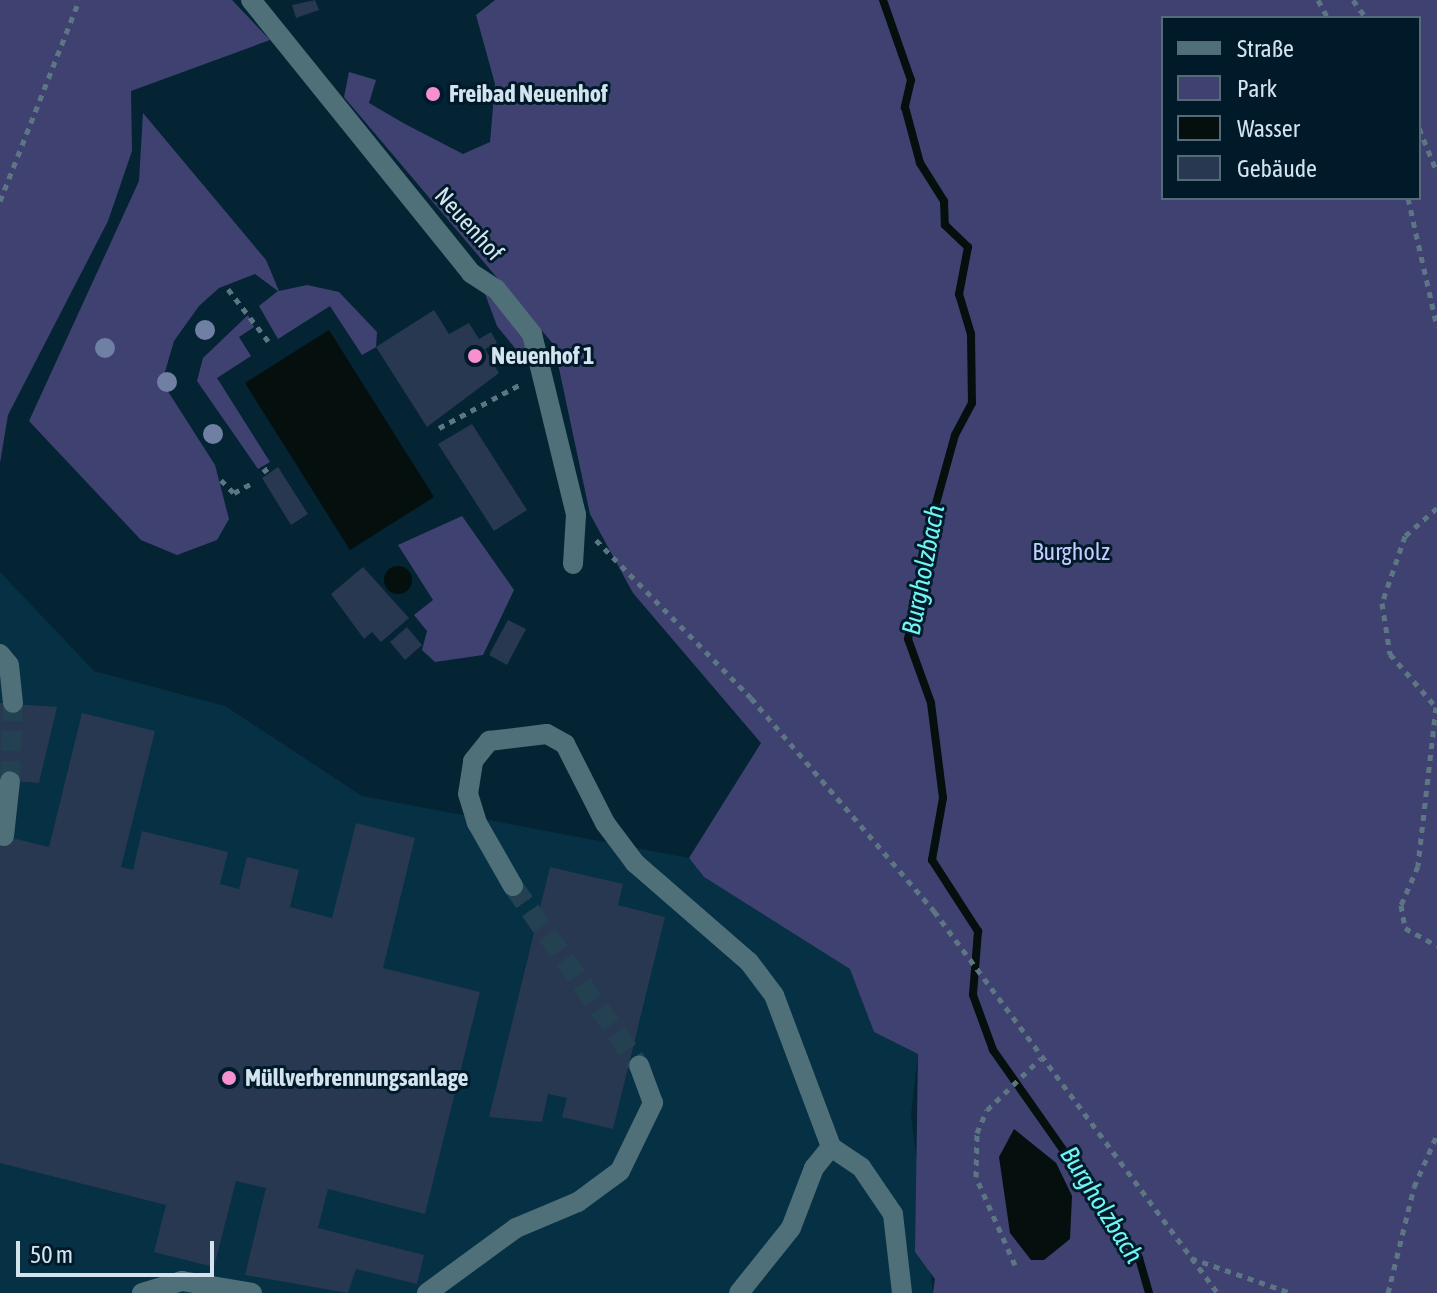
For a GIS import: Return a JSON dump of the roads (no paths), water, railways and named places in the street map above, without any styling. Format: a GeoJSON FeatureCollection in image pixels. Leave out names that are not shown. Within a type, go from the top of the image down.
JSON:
{"type":"FeatureCollection","features":[{"type":"Feature","properties":{"kind":"lane","name":"Neuenhof"},"geometry":{"type":"LineString","coordinates":[[251,0],[471,273],[496,289],[532,334],[576,515],[573,564]]}},
{"type":"Feature","properties":{"kind":"lane"},"geometry":{"type":"LineString","coordinates":[[0,654],[9,665],[13,703]]}},
{"type":"Feature","properties":{"kind":"lane"},"geometry":{"type":"LineString","coordinates":[[513,886],[477,823],[468,794],[473,761],[489,741],[547,734],[565,744],[605,823],[635,863],[738,952],[774,995],[831,1147],[861,1167],[893,1214],[902,1293]]}},
{"type":"Feature","properties":{"kind":"lane"},"geometry":{"type":"LineString","coordinates":[[4,836],[10,781]]}},
{"type":"Feature","properties":{"kind":"lane"},"geometry":{"type":"LineString","coordinates":[[427,1293],[516,1228],[578,1202],[620,1171],[653,1103],[639,1065]]}},
{"type":"Feature","properties":{"kind":"lane"},"geometry":{"type":"LineString","coordinates":[[739,1293],[791,1228],[814,1168],[831,1147]]}},
{"type":"Feature","properties":{"kind":"lane"},"geometry":{"type":"LineString","coordinates":[[142,1293],[182,1281],[252,1293]]}},
{"type":"Feature","properties":{"kind":"water"},"geometry":{"type":"Polygon","coordinates":[[[329,330],[434,497],[350,550],[245,383],[329,330]]]}},
{"type":"Feature","properties":{"kind":"water"},"geometry":{"type":"Polygon","coordinates":[[[398,566],[408,570],[412,580],[408,590],[398,594],[388,590],[384,580],[388,570],[398,566]]]}},
{"type":"Feature","properties":{"kind":"water"},"geometry":{"type":"Polygon","coordinates":[[[1014,1129],[1056,1163],[1072,1196],[1070,1239],[1044,1260],[1031,1260],[1010,1233],[999,1157],[1014,1129]]]}},
{"type":"Feature","properties":{"kind":"waterway","name":"Burgholzbach"},"geometry":{"type":"LineString","coordinates":[[883,0],[911,80],[905,107],[920,163],[944,201],[945,225],[968,247],[959,294],[971,334],[972,403],[955,435],[932,518],[908,639],[931,703],[943,798],[932,860],[978,931],[973,995],[993,1050],[1139,1258],[1149,1293]]}},
{"type":"Feature","properties":{"kind":"tunnel"},"geometry":{"type":"LineString","coordinates":[[10,781],[13,703]]}},
{"type":"Feature","properties":{"kind":"tunnel"},"geometry":{"type":"LineString","coordinates":[[513,886],[639,1065]]}},
{"type":"Feature","properties":{"kind":"place","name":"Freibad Neuenhof"},"geometry":{"type":"Point","coordinates":[433,94]}},
{"type":"Feature","properties":{"kind":"place","name":"Neuenhof 1"},"geometry":{"type":"Point","coordinates":[475,356]}},
{"type":"Feature","properties":{"kind":"place","name":"Müllverbrennungsanlage"},"geometry":{"type":"Point","coordinates":[229,1078]}},
{"type":"Feature","properties":{"kind":"park label","name":"Burgholz"},"geometry":{"type":"Point","coordinates":[1071,552]}}]}
